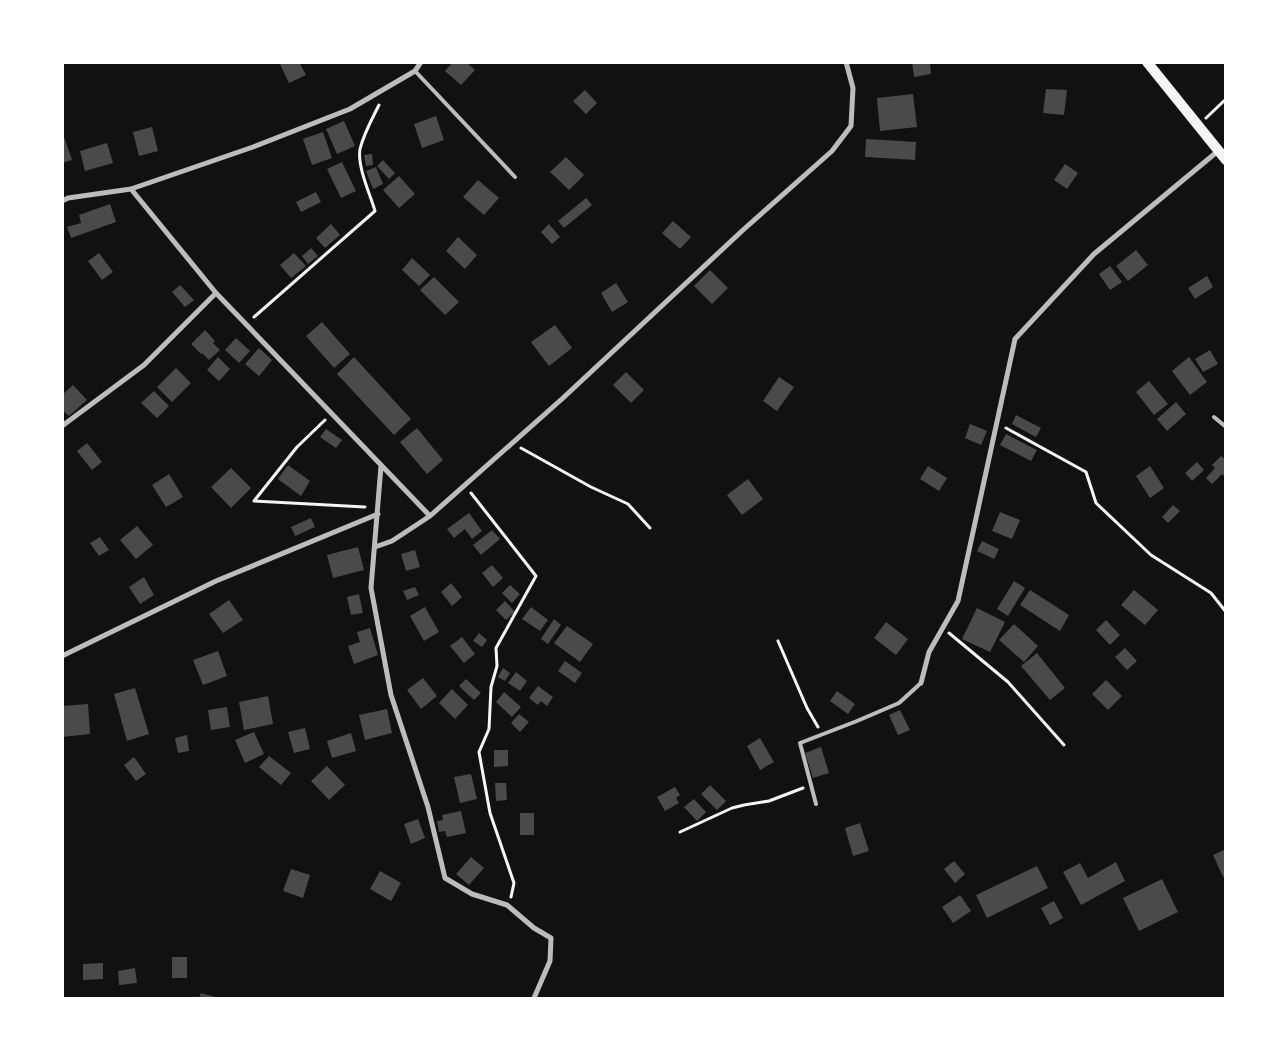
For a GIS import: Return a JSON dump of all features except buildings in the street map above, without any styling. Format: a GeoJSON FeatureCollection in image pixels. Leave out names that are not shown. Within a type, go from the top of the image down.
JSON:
{"type":"FeatureCollection","features":[{"type":"Feature","properties":{"kind":"main road"},"geometry":{"type":"LineString","coordinates":[[1147,62],[1226,160]]}},
{"type":"Feature","properties":{"kind":"street"},"geometry":{"type":"LineString","coordinates":[[62,201],[68,198],[132,189],[253,147],[350,109],[415,71],[421,62]]}},
{"type":"Feature","properties":{"kind":"street"},"geometry":{"type":"LineString","coordinates":[[375,546],[392,542],[430,516],[563,398],[743,230],[832,151],[851,126],[854,88],[846,62]]}},
{"type":"Feature","properties":{"kind":"street"},"geometry":{"type":"LineString","coordinates":[[921,683],[929,652],[958,601],[1015,339],[1094,254],[1218,150]]}},
{"type":"Feature","properties":{"kind":"street"},"geometry":{"type":"LineString","coordinates":[[132,189],[216,293],[430,516]]}},
{"type":"Feature","properties":{"kind":"street"},"geometry":{"type":"LineString","coordinates":[[62,426],[144,365],[216,293]]}},
{"type":"Feature","properties":{"kind":"street"},"geometry":{"type":"LineString","coordinates":[[382,466],[371,588],[391,695],[428,807],[445,878],[472,894],[507,905],[534,928],[551,938],[550,961],[534,998]]}},
{"type":"Feature","properties":{"kind":"street"},"geometry":{"type":"LineString","coordinates":[[62,656],[216,582],[378,511]]}},
{"type":"Feature","properties":{"kind":"lane"},"geometry":{"type":"LineString","coordinates":[[415,71],[515,177]]}},
{"type":"Feature","properties":{"kind":"lane"},"geometry":{"type":"LineString","coordinates":[[1214,417],[1226,427]]}},
{"type":"Feature","properties":{"kind":"lane"},"geometry":{"type":"LineString","coordinates":[[816,804],[800,743],[899,703],[921,683]]}},
{"type":"Feature","properties":{"kind":"path"},"geometry":{"type":"LineString","coordinates":[[246,324],[375,211],[361,167],[360,151],[365,132],[388,87]]}},
{"type":"Feature","properties":{"kind":"path"},"geometry":{"type":"LineString","coordinates":[[1198,126],[1226,100]]}},
{"type":"Feature","properties":{"kind":"path"},"geometry":{"type":"LineString","coordinates":[[332,414],[297,447],[254,501],[378,511]]}},
{"type":"Feature","properties":{"kind":"path"},"geometry":{"type":"LineString","coordinates":[[996,421],[1086,472],[1096,503],[1151,555],[1211,593],[1226,612]]}},
{"type":"Feature","properties":{"kind":"path"},"geometry":{"type":"LineString","coordinates":[[512,443],[591,487],[628,504],[650,528]]}},
{"type":"Feature","properties":{"kind":"path"},"geometry":{"type":"LineString","coordinates":[[464,485],[536,576],[496,648],[497,666],[491,688],[489,729],[479,752],[490,813],[514,883],[512,896],[507,905]]}},
{"type":"Feature","properties":{"kind":"path"},"geometry":{"type":"LineString","coordinates":[[943,628],[1008,682],[1064,745]]}},
{"type":"Feature","properties":{"kind":"path"},"geometry":{"type":"LineString","coordinates":[[778,642],[807,708],[822,734]]}},
{"type":"Feature","properties":{"kind":"path"},"geometry":{"type":"LineString","coordinates":[[680,832],[732,808],[769,801],[811,786]]}}]}
